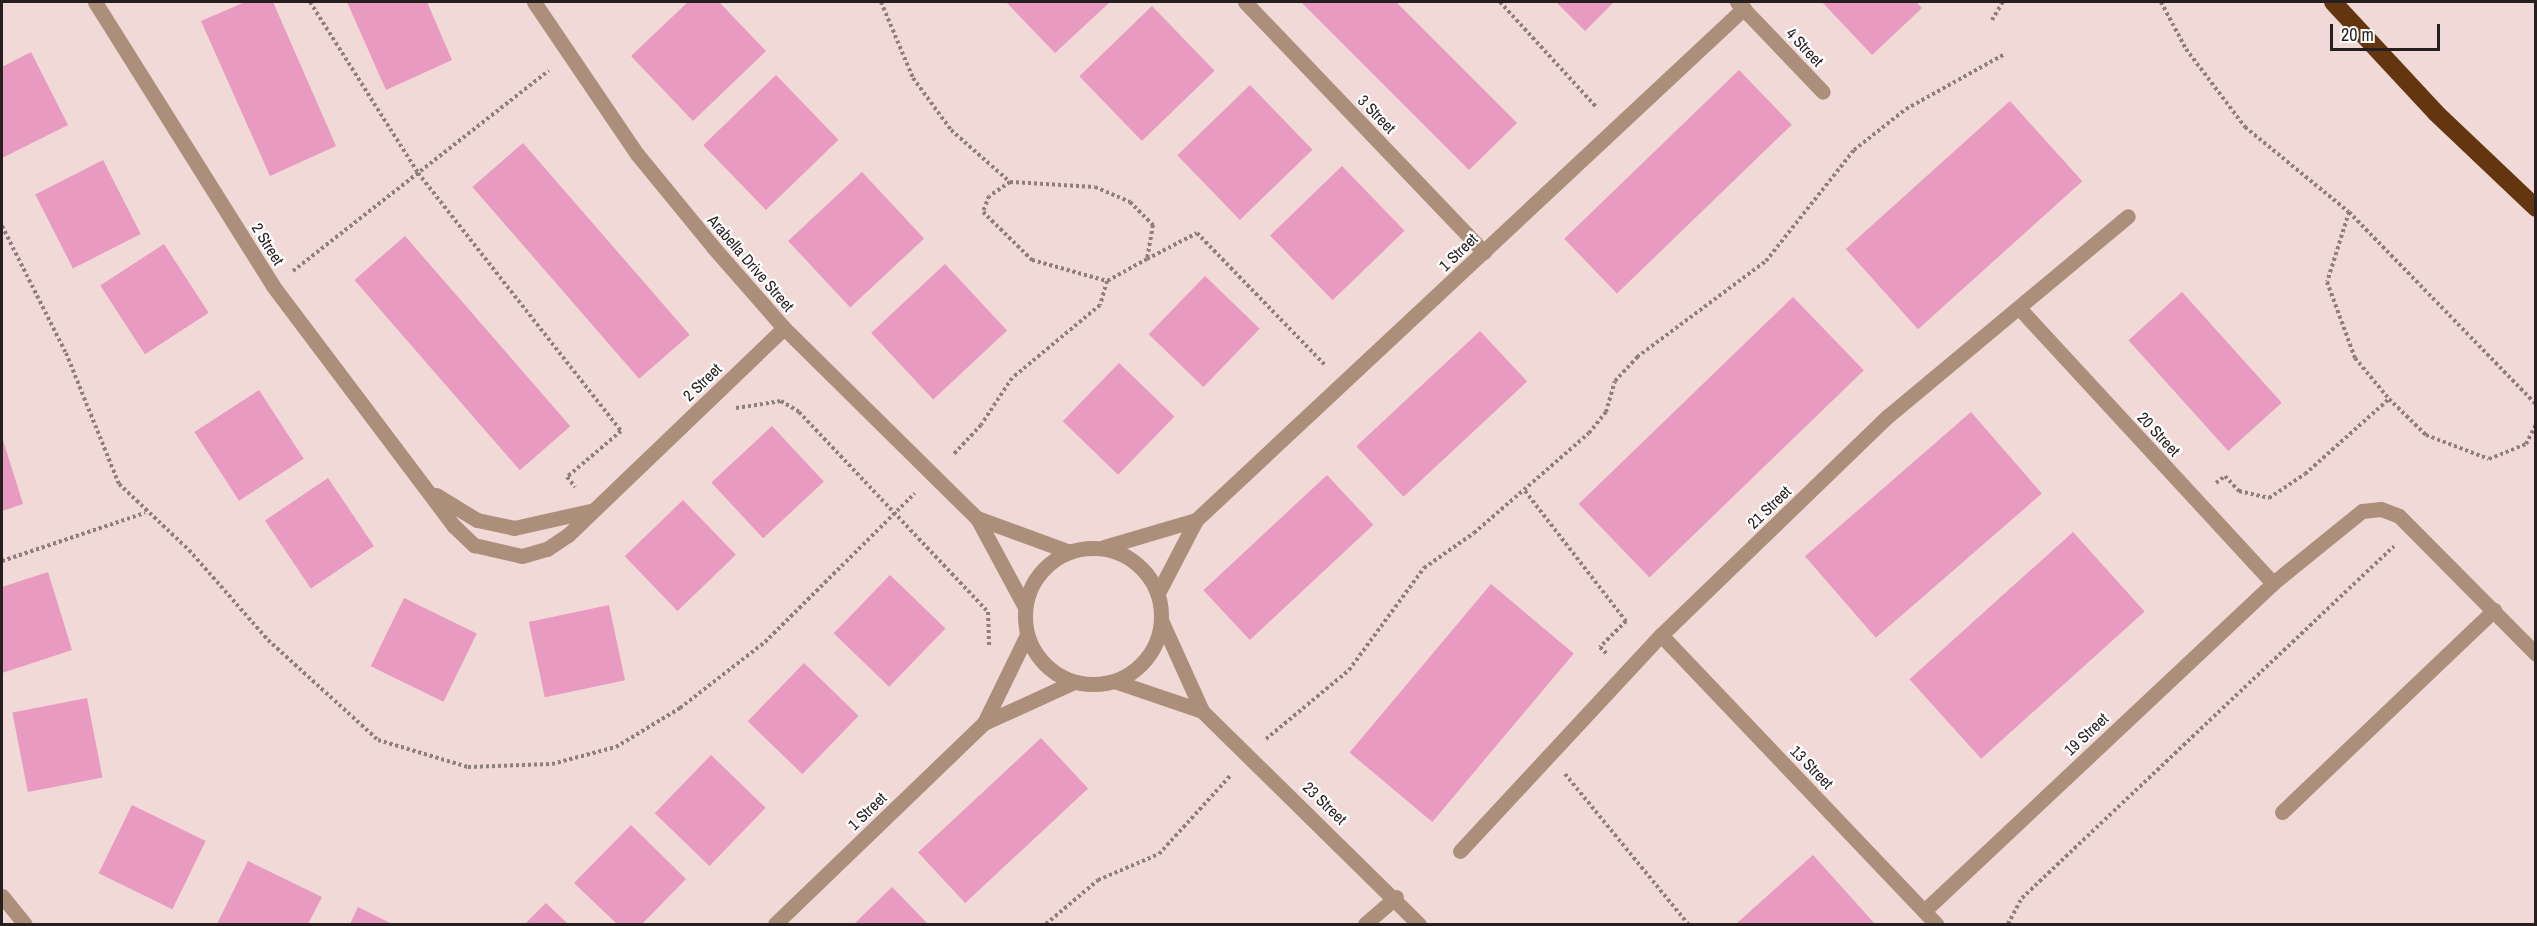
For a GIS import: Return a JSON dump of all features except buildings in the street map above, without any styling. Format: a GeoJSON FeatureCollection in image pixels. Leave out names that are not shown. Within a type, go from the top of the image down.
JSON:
{"type":"FeatureCollection","features":[{"type":"Feature","properties":{"kind":"highway"},"geometry":{"type":"LineString","coordinates":[[2333,2],[2436,113],[2535,207]]}},
{"type":"Feature","properties":{"kind":"street","name":"2 Street"},"geometry":{"type":"LineString","coordinates":[[95,2],[273,286],[467,539],[497,554],[547,549],[592,510],[784,328]]}},
{"type":"Feature","properties":{"kind":"street","name":"Arabella Drive Street"},"geometry":{"type":"LineString","coordinates":[[534,2],[637,154],[784,328],[977,518]]}},
{"type":"Feature","properties":{"kind":"street","name":"3 Street"},"geometry":{"type":"LineString","coordinates":[[1245,2],[1484,252]]}},
{"type":"Feature","properties":{"kind":"street","name":"1 Street"},"geometry":{"type":"LineString","coordinates":[[1196,520],[1344,385],[1616,128],[1740,5]]}},
{"type":"Feature","properties":{"kind":"street","name":"4 Street"},"geometry":{"type":"LineString","coordinates":[[1740,5],[1823,92]]}},
{"type":"Feature","properties":{"kind":"street","name":"21 Street"},"geometry":{"type":"LineString","coordinates":[[1460,851],[1661,635],[1888,416],[2020,309],[2128,216]]}},
{"type":"Feature","properties":{"kind":"street","name":"20 Street"},"geometry":{"type":"LineString","coordinates":[[2020,309],[2273,583]]}},
{"type":"Feature","properties":{"kind":"street","name":"2 Street"},"geometry":{"type":"LineString","coordinates":[[430,491],[477,520],[514,528],[550,524],[592,510]]}},
{"type":"Feature","properties":{"kind":"street","name":"19 Street"},"geometry":{"type":"LineString","coordinates":[[1924,911],[2273,583],[2361,511],[2380,509],[2414,528],[2535,654]]}},
{"type":"Feature","properties":{"kind":"street"},"geometry":{"type":"LineString","coordinates":[[977,518],[1067,551],[1102,548],[1196,520]]}},
{"type":"Feature","properties":{"kind":"street"},"geometry":{"type":"LineString","coordinates":[[977,518],[1024,607],[1027,635],[1038,656],[1074,682]]}},
{"type":"Feature","properties":{"kind":"street"},"geometry":{"type":"LineString","coordinates":[[1158,593],[1196,520]]}},
{"type":"Feature","properties":{"kind":"street"},"geometry":{"type":"LineString","coordinates":[[1102,548],[1126,556],[1145,572],[1158,593],[1161,620],[1202,711]]}},
{"type":"Feature","properties":{"kind":"street"},"geometry":{"type":"LineString","coordinates":[[1024,607],[1038,574],[1067,551]]}},
{"type":"Feature","properties":{"kind":"street"},"geometry":{"type":"LineString","coordinates":[[2282,812],[2494,610]]}},
{"type":"Feature","properties":{"kind":"street"},"geometry":{"type":"LineString","coordinates":[[1114,681],[1137,668],[1154,646],[1161,620]]}},
{"type":"Feature","properties":{"kind":"street"},"geometry":{"type":"LineString","coordinates":[[984,723],[1010,681],[1027,635]]}},
{"type":"Feature","properties":{"kind":"street","name":"13 Street"},"geometry":{"type":"LineString","coordinates":[[1661,635],[1936,924]]}},
{"type":"Feature","properties":{"kind":"street"},"geometry":{"type":"LineString","coordinates":[[984,723],[1074,682],[1114,681],[1202,711]]}},
{"type":"Feature","properties":{"kind":"street","name":"23 Street"},"geometry":{"type":"LineString","coordinates":[[1202,711],[1396,897],[1419,924]]}},
{"type":"Feature","properties":{"kind":"street","name":"1 Street"},"geometry":{"type":"LineString","coordinates":[[775,924],[984,723]]}},
{"type":"Feature","properties":{"kind":"street"},"geometry":{"type":"LineString","coordinates":[[2,896],[25,924]]}},
{"type":"Feature","properties":{"kind":"street"},"geometry":{"type":"LineString","coordinates":[[1365,924],[1396,897]]}},
{"type":"Feature","properties":{"kind":"path"},"geometry":{"type":"LineString","coordinates":[[310,2],[418,173],[621,431],[567,477],[592,510]]}},
{"type":"Feature","properties":{"kind":"path"},"geometry":{"type":"LineString","coordinates":[[1500,2],[1616,128]]}},
{"type":"Feature","properties":{"kind":"path"},"geometry":{"type":"LineString","coordinates":[[1992,20],[2003,2]]}},
{"type":"Feature","properties":{"kind":"path"},"geometry":{"type":"LineString","coordinates":[[2161,2],[2186,49],[2245,127],[2349,212],[2535,404]]}},
{"type":"Feature","properties":{"kind":"path"},"geometry":{"type":"LineString","coordinates":[[273,286],[568,54]]}},
{"type":"Feature","properties":{"kind":"path"},"geometry":{"type":"LineString","coordinates":[[1046,924],[1098,880],[1160,854],[1249,755],[1349,670],[1424,568],[1525,491],[1589,433],[1606,412],[1615,381],[1637,357],[1766,261],[1862,142],[1906,109],[2005,54]]}},
{"type":"Feature","properties":{"kind":"path"},"geometry":{"type":"LineString","coordinates":[[1010,182],[1095,187],[1130,202],[1153,225],[1147,259]]}},
{"type":"Feature","properties":{"kind":"path"},"geometry":{"type":"LineString","coordinates":[[2349,212],[2327,282],[2355,358],[2389,399],[2426,435],[2489,459],[2526,444],[2535,424]]}},
{"type":"Feature","properties":{"kind":"path"},"geometry":{"type":"LineString","coordinates":[[1107,281],[1197,233],[1344,385]]}},
{"type":"Feature","properties":{"kind":"path"},"geometry":{"type":"LineString","coordinates":[[716,394],[741,411],[781,401],[799,412],[988,612],[987,654]]}},
{"type":"Feature","properties":{"kind":"path"},"geometry":{"type":"LineString","coordinates":[[2195,499],[2225,476],[2240,490],[2269,498],[2305,474],[2389,399]]}},
{"type":"Feature","properties":{"kind":"path"},"geometry":{"type":"LineString","coordinates":[[1525,491],[1626,621],[1600,647],[1626,672]]}},
{"type":"Feature","properties":{"kind":"path"},"geometry":{"type":"LineString","coordinates":[[2,561],[145,513]]}},
{"type":"Feature","properties":{"kind":"path"},"geometry":{"type":"LineString","coordinates":[[2008,924],[2022,898],[2414,528]]}},
{"type":"Feature","properties":{"kind":"path"},"geometry":{"type":"LineString","coordinates":[[1549,755],[1688,924]]}}]}
